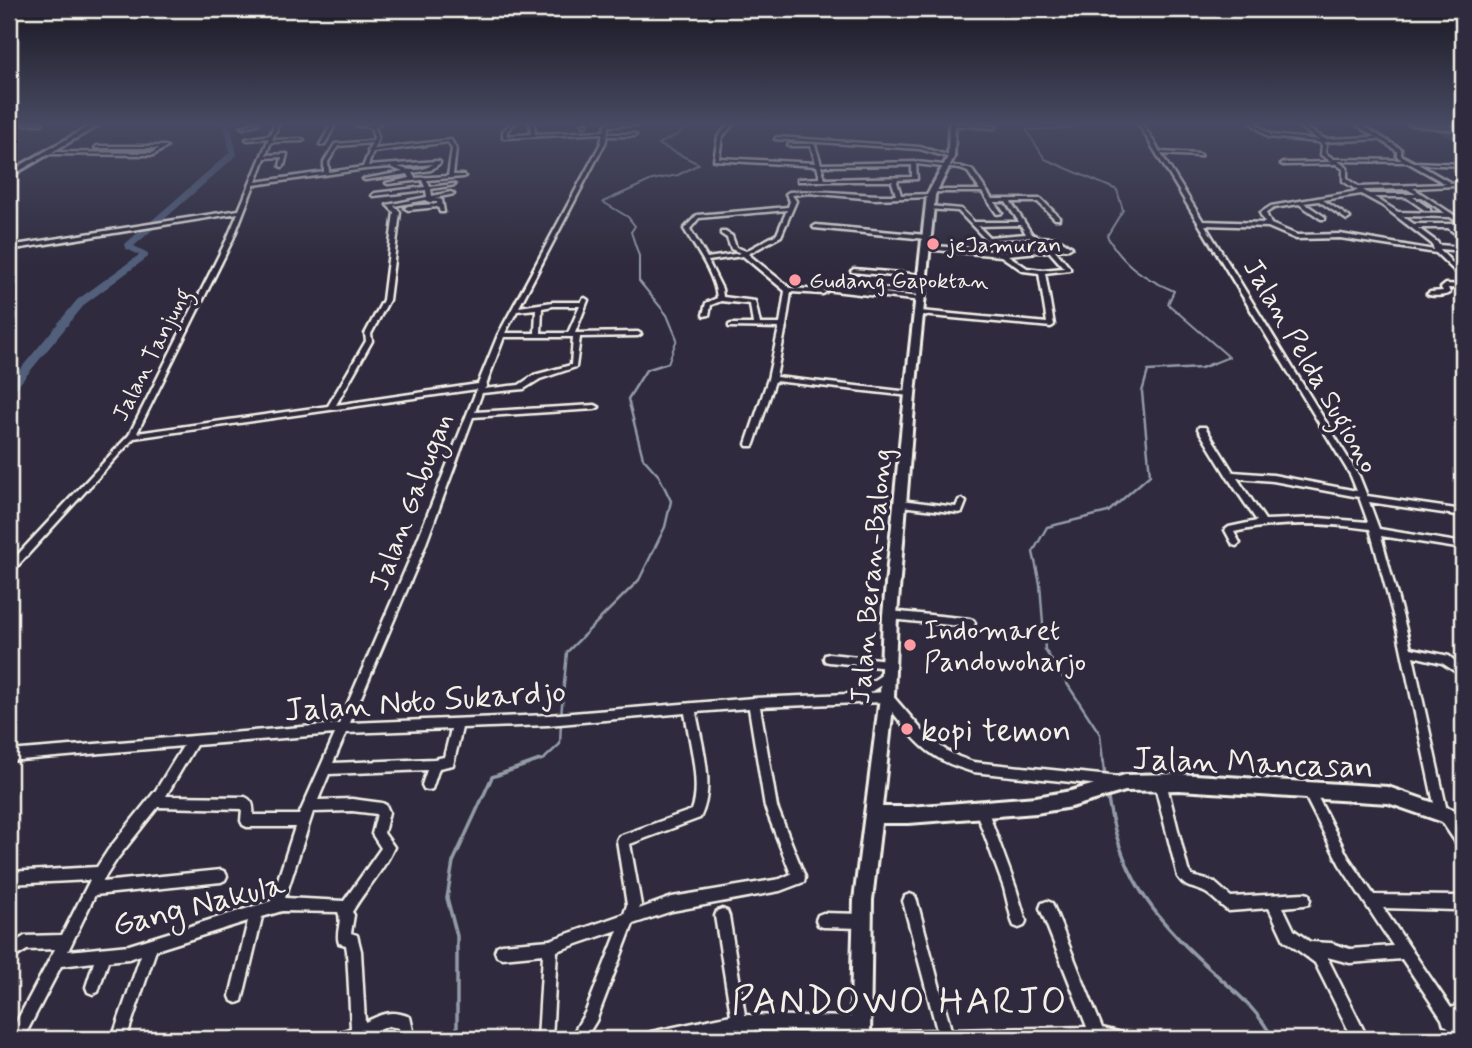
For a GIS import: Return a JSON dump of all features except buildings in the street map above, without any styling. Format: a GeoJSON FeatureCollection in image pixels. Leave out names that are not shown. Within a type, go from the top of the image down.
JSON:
{"type":"FeatureCollection","features":[{"type":"Feature","properties":{"kind":"main road","name":"Jalan Beran-Balong"},"geometry":{"type":"LineString","coordinates":[[861,1034],[862,921],[887,697],[890,615],[910,394],[931,198],[944,172]]}},
{"type":"Feature","properties":{"kind":"main road","name":"Jalan Mancasan"},"geometry":{"type":"LineString","coordinates":[[872,815],[981,809],[1071,799],[1125,783],[1160,782],[1308,788],[1388,795],[1463,821]]}},
{"type":"Feature","properties":{"kind":"street","name":"Jalan Tanjung"},"geometry":{"type":"LineString","coordinates":[[9,570],[132,436],[187,329],[257,172]]}},
{"type":"Feature","properties":{"kind":"street"},"geometry":{"type":"LineString","coordinates":[[252,184],[340,172]]}},
{"type":"Feature","properties":{"kind":"street"},"geometry":{"type":"LineString","coordinates":[[365,179],[409,172],[412,179]]}},
{"type":"Feature","properties":{"kind":"street"},"geometry":{"type":"LineString","coordinates":[[450,177],[451,172]]}},
{"type":"Feature","properties":{"kind":"street","name":"Jalan Gabugan"},"geometry":{"type":"LineString","coordinates":[[276,905],[303,821],[417,555],[501,335],[587,172]]}},
{"type":"Feature","properties":{"kind":"street"},"geometry":{"type":"LineString","coordinates":[[820,172],[821,193]]}},
{"type":"Feature","properties":{"kind":"street"},"geometry":{"type":"LineString","coordinates":[[856,172],[858,179]]}},
{"type":"Feature","properties":{"kind":"street"},"geometry":{"type":"LineString","coordinates":[[800,180],[915,178],[915,172]]}},
{"type":"Feature","properties":{"kind":"street"},"geometry":{"type":"LineString","coordinates":[[971,172],[999,213]]}},
{"type":"Feature","properties":{"kind":"street","name":"Jalan Pelda Sugiono"},"geometry":{"type":"LineString","coordinates":[[1170,172],[1346,456],[1375,529],[1407,651],[1442,813]]}},
{"type":"Feature","properties":{"kind":"street"},"geometry":{"type":"LineString","coordinates":[[1345,172],[1345,180],[1412,226],[1438,249],[1463,277]]}},
{"type":"Feature","properties":{"kind":"street"},"geometry":{"type":"LineString","coordinates":[[1429,172],[1463,187]]}},
{"type":"Feature","properties":{"kind":"street"},"geometry":{"type":"LineString","coordinates":[[388,183],[463,176]]}},
{"type":"Feature","properties":{"kind":"street"},"geometry":{"type":"LineString","coordinates":[[408,208],[442,208],[439,200],[429,200],[424,179]]}},
{"type":"Feature","properties":{"kind":"street"},"geometry":{"type":"LineString","coordinates":[[881,179],[887,197]]}},
{"type":"Feature","properties":{"kind":"street"},"geometry":{"type":"LineString","coordinates":[[897,179],[893,184],[900,197]]}},
{"type":"Feature","properties":{"kind":"street"},"geometry":{"type":"LineString","coordinates":[[1413,180],[1424,187]]}},
{"type":"Feature","properties":{"kind":"street"},"geometry":{"type":"LineString","coordinates":[[1269,225],[1263,213],[1266,209],[1362,192],[1452,184]]}},
{"type":"Feature","properties":{"kind":"street"},"geometry":{"type":"LineString","coordinates":[[332,406],[369,341],[368,334],[386,300],[397,210],[391,204],[455,187]]}},
{"type":"Feature","properties":{"kind":"street"},"geometry":{"type":"LineString","coordinates":[[1408,187],[1463,224]]}},
{"type":"Feature","properties":{"kind":"street"},"geometry":{"type":"LineString","coordinates":[[375,195],[401,191],[451,194]]}},
{"type":"Feature","properties":{"kind":"street"},"geometry":{"type":"LineString","coordinates":[[705,260],[745,253],[779,235],[788,219],[793,201],[791,193],[931,198],[984,191]]}},
{"type":"Feature","properties":{"kind":"street"},"geometry":{"type":"LineString","coordinates":[[1362,192],[1422,196]]}},
{"type":"Feature","properties":{"kind":"street"},"geometry":{"type":"LineString","coordinates":[[1408,197],[1428,210]]}},
{"type":"Feature","properties":{"kind":"street"},"geometry":{"type":"LineString","coordinates":[[931,198],[959,210],[1025,270],[1042,272],[1068,269],[1049,247],[1033,237],[1020,224],[1007,200]]}},
{"type":"Feature","properties":{"kind":"street"},"geometry":{"type":"LineString","coordinates":[[992,201],[1039,200],[1057,218]]}},
{"type":"Feature","properties":{"kind":"street"},"geometry":{"type":"LineString","coordinates":[[1321,201],[1347,218]]}},
{"type":"Feature","properties":{"kind":"street"},"geometry":{"type":"LineString","coordinates":[[1301,204],[1323,218]]}},
{"type":"Feature","properties":{"kind":"street"},"geometry":{"type":"LineString","coordinates":[[720,299],[719,289],[687,229],[697,218],[789,208]]}},
{"type":"Feature","properties":{"kind":"street"},"geometry":{"type":"LineString","coordinates":[[9,248],[241,211]]}},
{"type":"Feature","properties":{"kind":"street"},"geometry":{"type":"LineString","coordinates":[[1396,214],[1452,215]]}},
{"type":"Feature","properties":{"kind":"street"},"geometry":{"type":"LineString","coordinates":[[1434,215],[1463,237]]}},
{"type":"Feature","properties":{"kind":"street"},"geometry":{"type":"LineString","coordinates":[[1201,223],[1269,225],[1296,237],[1340,236],[1438,249],[1463,249]]}},
{"type":"Feature","properties":{"kind":"street"},"geometry":{"type":"LineString","coordinates":[[973,224],[1020,224]]}},
{"type":"Feature","properties":{"kind":"street"},"geometry":{"type":"LineString","coordinates":[[1412,226],[1463,224]]}},
{"type":"Feature","properties":{"kind":"street"},"geometry":{"type":"LineString","coordinates":[[816,227],[1004,253],[1069,247],[1055,239],[988,239]]}},
{"type":"Feature","properties":{"kind":"street"},"geometry":{"type":"LineString","coordinates":[[723,233],[730,237],[733,248],[745,253],[788,290],[920,305]]}},
{"type":"Feature","properties":{"kind":"street"},"geometry":{"type":"LineString","coordinates":[[854,271],[923,277]]}},
{"type":"Feature","properties":{"kind":"street"},"geometry":{"type":"LineString","coordinates":[[1000,326],[920,305],[820,285],[816,287],[920,305],[1050,325],[1042,272]]}},
{"type":"Feature","properties":{"kind":"street"},"geometry":{"type":"LineString","coordinates":[[1430,294],[1447,293],[1446,286],[1463,287]]}},
{"type":"Feature","properties":{"kind":"street"},"geometry":{"type":"LineString","coordinates":[[750,444],[772,379],[788,290]]}},
{"type":"Feature","properties":{"kind":"street"},"geometry":{"type":"LineString","coordinates":[[706,315],[708,304],[720,299],[751,301],[755,303],[757,326]]}},
{"type":"Feature","properties":{"kind":"street"},"geometry":{"type":"LineString","coordinates":[[132,436],[332,406],[482,388],[521,387],[537,377],[573,368],[574,335],[584,302],[513,310]]}},
{"type":"Feature","properties":{"kind":"street"},"geometry":{"type":"LineString","coordinates":[[538,306],[538,335]]}},
{"type":"Feature","properties":{"kind":"street"},"geometry":{"type":"LineString","coordinates":[[731,326],[783,326]]}},
{"type":"Feature","properties":{"kind":"street"},"geometry":{"type":"LineString","coordinates":[[501,335],[638,334]]}},
{"type":"Feature","properties":{"kind":"street"},"geometry":{"type":"LineString","coordinates":[[772,379],[910,394]]}},
{"type":"Feature","properties":{"kind":"street"},"geometry":{"type":"LineString","coordinates":[[470,415],[595,407]]}},
{"type":"Feature","properties":{"kind":"street"},"geometry":{"type":"LineString","coordinates":[[1202,429],[1263,523]]}},
{"type":"Feature","properties":{"kind":"street"},"geometry":{"type":"LineString","coordinates":[[1231,476],[1273,478],[1362,497],[1463,513]]}},
{"type":"Feature","properties":{"kind":"street"},"geometry":{"type":"LineString","coordinates":[[901,503],[959,510],[962,502]]}},
{"type":"Feature","properties":{"kind":"street"},"geometry":{"type":"LineString","coordinates":[[1236,542],[1229,530],[1263,523],[1322,520],[1463,547]]}},
{"type":"Feature","properties":{"kind":"street"},"geometry":{"type":"LineString","coordinates":[[890,615],[971,623]]}},
{"type":"Feature","properties":{"kind":"street"},"geometry":{"type":"LineString","coordinates":[[1407,651],[1445,659],[1458,670]]}},
{"type":"Feature","properties":{"kind":"street"},"geometry":{"type":"LineString","coordinates":[[829,658],[889,669]]}},
{"type":"Feature","properties":{"kind":"street","name":"Jalan Noto Sukardjo"},"geometry":{"type":"LineString","coordinates":[[844,699],[870,688],[889,669]]}},
{"type":"Feature","properties":{"kind":"street"},"geometry":{"type":"LineString","coordinates":[[887,697],[918,737],[951,760],[973,767],[1084,776],[1125,783]]}},
{"type":"Feature","properties":{"kind":"street","name":"Jalan Noto Sukardjo"},"geometry":{"type":"LineString","coordinates":[[9,757],[344,728],[548,719],[754,703],[887,697]]}},
{"type":"Feature","properties":{"kind":"street"},"geometry":{"type":"LineString","coordinates":[[502,951],[550,947],[672,904],[780,885],[799,877],[771,807],[754,703]]}},
{"type":"Feature","properties":{"kind":"street"},"geometry":{"type":"LineString","coordinates":[[577,1039],[591,1016],[635,899],[623,840],[696,814],[703,801],[690,709]]}},
{"type":"Feature","properties":{"kind":"street"},"geometry":{"type":"LineString","coordinates":[[325,769],[449,761],[458,723]]}},
{"type":"Feature","properties":{"kind":"street"},"geometry":{"type":"LineString","coordinates":[[15,1033],[60,959],[64,942],[100,873],[155,801],[192,742]]}},
{"type":"Feature","properties":{"kind":"street"},"geometry":{"type":"LineString","coordinates":[[428,785],[434,764]]}},
{"type":"Feature","properties":{"kind":"street"},"geometry":{"type":"LineString","coordinates":[[1160,782],[1181,869],[1188,881],[1209,887],[1229,904],[1304,899]]}},
{"type":"Feature","properties":{"kind":"street"},"geometry":{"type":"LineString","coordinates":[[1308,788],[1344,861],[1463,1038]]}},
{"type":"Feature","properties":{"kind":"street"},"geometry":{"type":"LineString","coordinates":[[155,801],[245,803],[248,808],[247,821],[303,821]]}},
{"type":"Feature","properties":{"kind":"street"},"geometry":{"type":"LineString","coordinates":[[309,806],[352,805],[383,812],[378,834],[388,847],[384,858],[357,888],[347,909],[343,935],[345,940],[352,940],[354,951],[358,1031]]}},
{"type":"Feature","properties":{"kind":"street"},"geometry":{"type":"LineString","coordinates":[[981,809],[1019,921]]}},
{"type":"Feature","properties":{"kind":"street"},"geometry":{"type":"LineString","coordinates":[[1442,813],[1463,843]]}},
{"type":"Feature","properties":{"kind":"street"},"geometry":{"type":"LineString","coordinates":[[9,878],[100,873]]}},
{"type":"Feature","properties":{"kind":"street"},"geometry":{"type":"LineString","coordinates":[[94,889],[221,876]]}},
{"type":"Feature","properties":{"kind":"street"},"geometry":{"type":"LineString","coordinates":[[910,901],[946,1037]]}},
{"type":"Feature","properties":{"kind":"street"},"geometry":{"type":"LineString","coordinates":[[1273,901],[1289,935],[1320,958],[1361,1039]]}},
{"type":"Feature","properties":{"kind":"street"},"geometry":{"type":"LineString","coordinates":[[1370,901],[1456,903]]}},
{"type":"Feature","properties":{"kind":"street","name":"Gang Nakula"},"geometry":{"type":"LineString","coordinates":[[60,959],[103,956],[152,946],[276,905],[319,904],[347,909]]}},
{"type":"Feature","properties":{"kind":"street"},"geometry":{"type":"LineString","coordinates":[[1047,908],[1097,1034]]}},
{"type":"Feature","properties":{"kind":"street"},"geometry":{"type":"LineString","coordinates":[[237,996],[257,911]]}},
{"type":"Feature","properties":{"kind":"street"},"geometry":{"type":"LineString","coordinates":[[722,916],[748,1039]]}},
{"type":"Feature","properties":{"kind":"street"},"geometry":{"type":"LineString","coordinates":[[823,920],[862,921]]}},
{"type":"Feature","properties":{"kind":"street"},"geometry":{"type":"LineString","coordinates":[[9,954],[13,948],[25,943],[64,942]]}},
{"type":"Feature","properties":{"kind":"street"},"geometry":{"type":"LineString","coordinates":[[119,1039],[152,946]]}},
{"type":"Feature","properties":{"kind":"street"},"geometry":{"type":"LineString","coordinates":[[545,1039],[550,947]]}},
{"type":"Feature","properties":{"kind":"street"},"geometry":{"type":"LineString","coordinates":[[1311,949],[1331,950],[1350,956],[1405,952]]}},
{"type":"Feature","properties":{"kind":"street"},"geometry":{"type":"LineString","coordinates":[[93,986],[103,956]]}},
{"type":"Feature","properties":{"kind":"street"},"geometry":{"type":"LineString","coordinates":[[1450,1020],[1451,1015],[1463,1010]]}},
{"type":"Feature","properties":{"kind":"street"},"geometry":{"type":"LineString","coordinates":[[341,1039],[388,1019],[399,1019],[407,1027],[408,1039]]}},
{"type":"Feature","properties":{"kind":"street"},"geometry":{"type":"LineString","coordinates":[[651,1039],[743,1023],[821,1021],[861,1034],[946,1037],[1097,1034],[1121,1039]]}},
{"type":"Feature","properties":{"kind":"waterway"},"geometry":{"type":"LineString","coordinates":[[9,390],[81,302],[145,255],[128,246],[212,172]]}},
{"type":"Feature","properties":{"kind":"waterway"},"geometry":{"type":"LineString","coordinates":[[668,363],[677,339],[667,315],[639,281],[639,256],[631,232],[635,226],[628,217],[603,202],[652,180],[684,172]]}},
{"type":"Feature","properties":{"kind":"waterway"},"geometry":{"type":"LineString","coordinates":[[1075,172],[1117,190],[1123,210],[1107,236],[1135,270],[1174,291],[1168,304],[1229,357],[1214,363]]}},
{"type":"Feature","properties":{"kind":"waterway"},"geometry":{"type":"LineString","coordinates":[[561,716],[567,652],[639,580],[665,527],[671,501],[659,476],[643,458],[628,399],[646,370],[668,363]]}},
{"type":"Feature","properties":{"kind":"waterway"},"geometry":{"type":"LineString","coordinates":[[662,365],[668,363]]}},
{"type":"Feature","properties":{"kind":"waterway"},"geometry":{"type":"LineString","coordinates":[[1103,762],[1100,734],[1045,650],[1040,584],[1033,552],[1047,527],[1108,512],[1150,475],[1142,392],[1148,371],[1201,368],[1214,363]]}},
{"type":"Feature","properties":{"kind":"waterway"},"geometry":{"type":"LineString","coordinates":[[1209,365],[1214,363]]}},
{"type":"Feature","properties":{"kind":"waterway"},"geometry":{"type":"LineString","coordinates":[[535,762],[544,759],[560,744],[561,722]]}},
{"type":"Feature","properties":{"kind":"waterway"},"geometry":{"type":"LineString","coordinates":[[457,1039],[457,936],[447,898],[453,862],[492,777],[540,760]]}},
{"type":"Feature","properties":{"kind":"waterway"},"geometry":{"type":"LineString","coordinates":[[1103,760],[1105,776]]}},
{"type":"Feature","properties":{"kind":"waterway"},"geometry":{"type":"LineString","coordinates":[[1107,793],[1120,846],[1140,890],[1188,949],[1252,1009],[1273,1039]]}},
{"type":"Feature","properties":{"kind":"place","name":"jeJamuran"},"geometry":{"type":"Point","coordinates":[933,244]}},
{"type":"Feature","properties":{"kind":"place","name":"Gudang Gapoktan"},"geometry":{"type":"Point","coordinates":[795,280]}},
{"type":"Feature","properties":{"kind":"place","name":"Indomaret Pandowoharjo"},"geometry":{"type":"Point","coordinates":[910,645]}},
{"type":"Feature","properties":{"kind":"place","name":"kopi temon"},"geometry":{"type":"Point","coordinates":[907,729]}},
{"type":"Feature","properties":{"kind":"district","name":"PANDOWO HARJO"},"geometry":{"type":"Point","coordinates":[900,1000]}}]}
